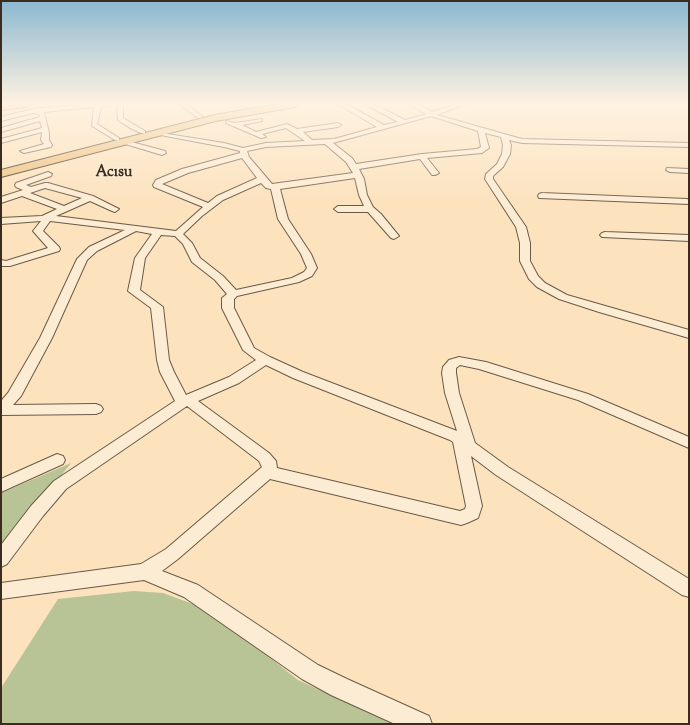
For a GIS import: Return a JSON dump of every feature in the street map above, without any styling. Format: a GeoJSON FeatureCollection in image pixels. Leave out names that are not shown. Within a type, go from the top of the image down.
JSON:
{"type":"FeatureCollection","features":[{"type":"Feature","properties":{"kind":"highway"},"geometry":{"type":"LineString","coordinates":[[1,174],[127,138]]}},
{"type":"Feature","properties":{"kind":"highway"},"geometry":{"type":"LineString","coordinates":[[1,167],[132,138]]}},
{"type":"Feature","properties":{"kind":"street"},"geometry":{"type":"LineString","coordinates":[[1,142],[15,138]]}},
{"type":"Feature","properties":{"kind":"street"},"geometry":{"type":"LineString","coordinates":[[1,142],[20,150],[48,145],[45,138]]}},
{"type":"Feature","properties":{"kind":"street"},"geometry":{"type":"LineString","coordinates":[[117,138],[162,153]]}},
{"type":"Feature","properties":{"kind":"street"},"geometry":{"type":"LineString","coordinates":[[184,138],[224,145],[243,152],[269,184],[283,219],[311,263],[310,271],[296,280],[233,294],[227,301],[232,316],[249,350],[265,360],[298,375],[455,436],[502,471],[689,589]]}},
{"type":"Feature","properties":{"kind":"street"},"geometry":{"type":"LineString","coordinates":[[264,138],[277,143],[311,143],[349,138]]}},
{"type":"Feature","properties":{"kind":"street"},"geometry":{"type":"LineString","coordinates":[[208,206],[157,185],[178,173],[261,146],[301,138]]}},
{"type":"Feature","properties":{"kind":"street"},"geometry":{"type":"LineString","coordinates":[[306,138],[311,143]]}},
{"type":"Feature","properties":{"kind":"street"},"geometry":{"type":"LineString","coordinates":[[178,234],[208,206],[228,193],[269,184],[356,171],[422,156],[484,149],[486,147],[484,138]]}},
{"type":"Feature","properties":{"kind":"street"},"geometry":{"type":"LineString","coordinates":[[505,138],[507,145],[506,154],[500,165],[489,176],[489,179],[521,227],[525,243],[525,261],[533,277],[541,285],[563,296],[603,310],[689,334]]}},
{"type":"Feature","properties":{"kind":"street"},"geometry":{"type":"LineString","coordinates":[[513,138],[528,141],[689,145]]}},
{"type":"Feature","properties":{"kind":"street"},"geometry":{"type":"LineString","coordinates":[[327,142],[356,171],[369,209],[378,216],[394,236]]}},
{"type":"Feature","properties":{"kind":"street"},"geometry":{"type":"LineString","coordinates":[[422,156],[435,173]]}},
{"type":"Feature","properties":{"kind":"street"},"geometry":{"type":"LineString","coordinates":[[670,170],[689,171]]}},
{"type":"Feature","properties":{"kind":"street"},"geometry":{"type":"LineString","coordinates":[[48,174],[19,185],[27,191],[64,209]]}},
{"type":"Feature","properties":{"kind":"street"},"geometry":{"type":"LineString","coordinates":[[1,200],[45,185],[90,198],[115,209],[92,223]]}},
{"type":"Feature","properties":{"kind":"street"},"geometry":{"type":"LineString","coordinates":[[542,196],[688,203]]}},
{"type":"Feature","properties":{"kind":"street"},"geometry":{"type":"LineString","coordinates":[[1,263],[6,264],[55,249],[38,231],[47,218],[90,198]]}},
{"type":"Feature","properties":{"kind":"street"},"geometry":{"type":"LineString","coordinates":[[338,209],[369,209]]}},
{"type":"Feature","properties":{"kind":"street"},"geometry":{"type":"LineString","coordinates":[[1,221],[47,218],[178,234],[187,243],[196,260],[219,278],[233,294]]}},
{"type":"Feature","properties":{"kind":"street"},"geometry":{"type":"LineString","coordinates":[[1,410],[14,396],[46,338],[82,259],[93,249],[136,228]]}},
{"type":"Feature","properties":{"kind":"street"},"geometry":{"type":"LineString","coordinates":[[1,591],[145,572],[172,554],[267,472],[270,467],[268,461],[264,457],[186,401],[167,372],[163,360],[157,307],[134,291],[140,258],[159,231]]}},
{"type":"Feature","properties":{"kind":"street"},"geometry":{"type":"LineString","coordinates":[[605,235],[689,238]]}},
{"type":"Feature","properties":{"kind":"street"},"geometry":{"type":"LineString","coordinates":[[1,559],[37,511],[60,485],[132,435],[186,401],[234,380],[265,360]]}},
{"type":"Feature","properties":{"kind":"street"},"geometry":{"type":"LineString","coordinates":[[267,472],[461,518],[472,513],[474,506],[465,444],[452,393],[449,373],[450,367],[459,361],[481,365],[584,397],[689,443]]}},
{"type":"Feature","properties":{"kind":"street"},"geometry":{"type":"LineString","coordinates":[[1,410],[96,409]]}},
{"type":"Feature","properties":{"kind":"street"},"geometry":{"type":"LineString","coordinates":[[1,486],[57,460]]}},
{"type":"Feature","properties":{"kind":"street"},"geometry":{"type":"LineString","coordinates":[[145,572],[191,591],[310,672],[339,687],[421,724]]}},
{"type":"Feature","properties":{"kind":"green space"},"geometry":{"type":"Polygon","coordinates":[[[71,463],[1,553],[1,493],[71,463]]]}},
{"type":"Feature","properties":{"kind":"green space"},"geometry":{"type":"Polygon","coordinates":[[[134,591],[163,593],[193,604],[245,638],[298,680],[393,724],[1,724],[1,688],[58,599],[134,591]]]}},
{"type":"Feature","properties":{"kind":"district","name":"Acısu"},"geometry":{"type":"Point","coordinates":[114,173]}}]}
